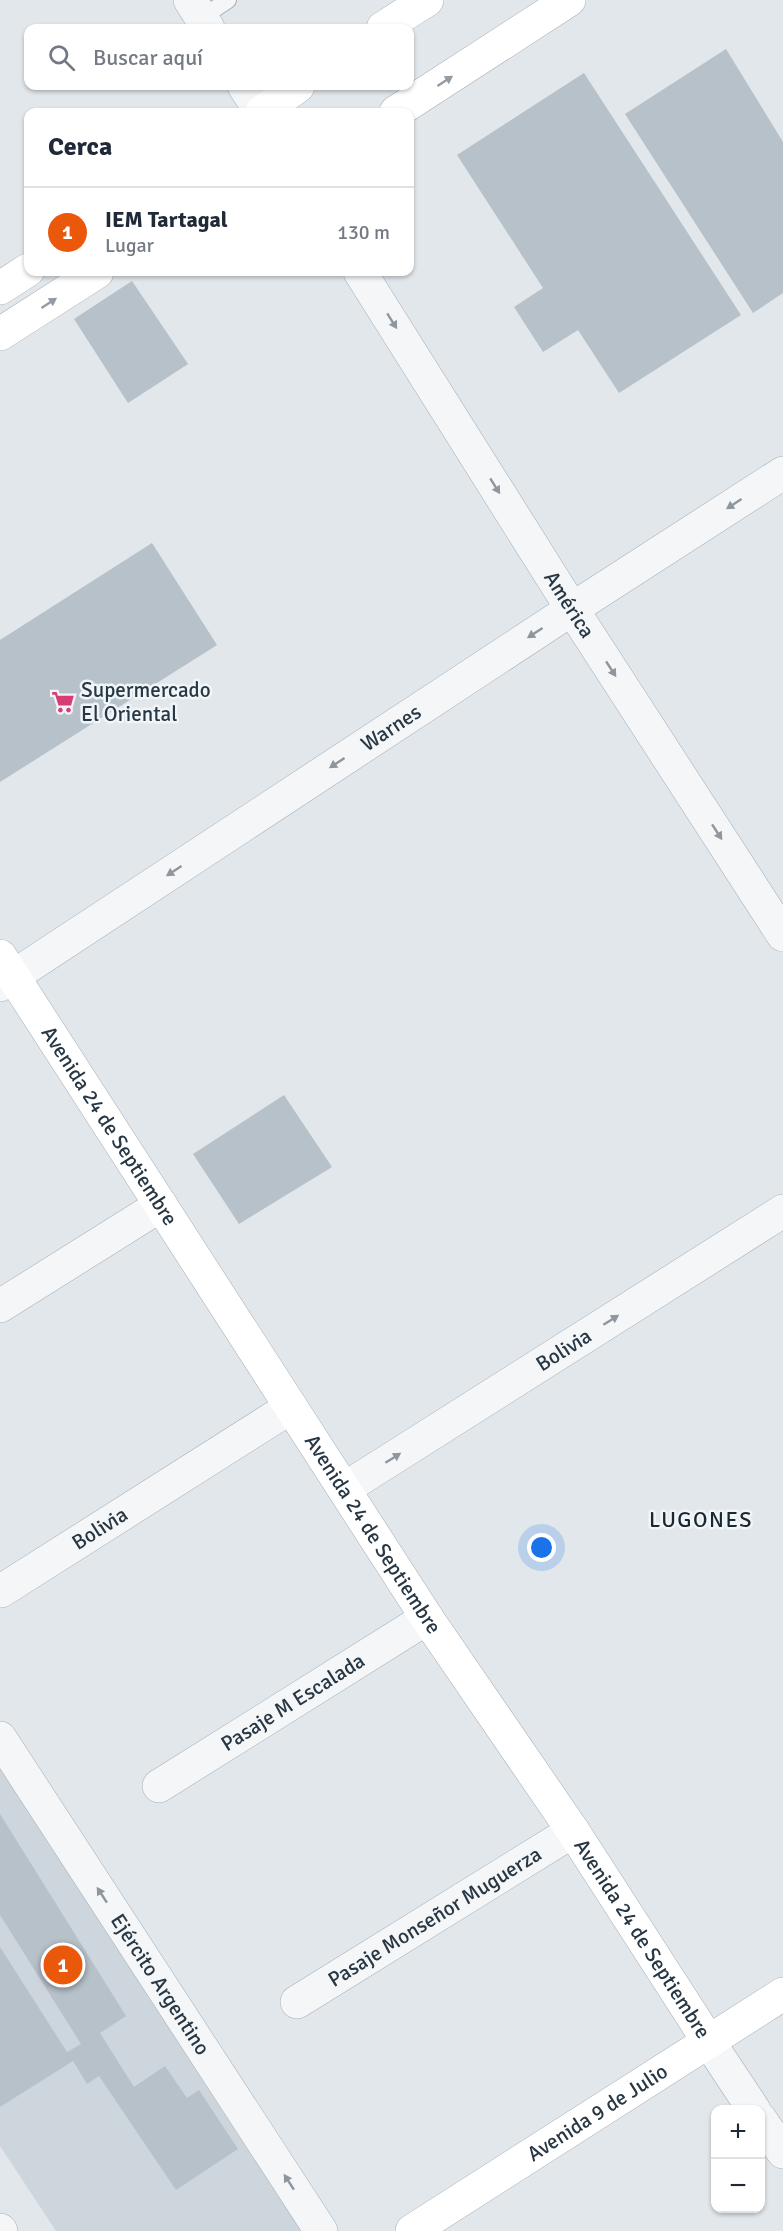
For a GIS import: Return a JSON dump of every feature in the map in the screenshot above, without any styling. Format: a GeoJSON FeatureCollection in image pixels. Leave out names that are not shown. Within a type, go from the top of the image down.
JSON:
{"type":"FeatureCollection","features":[{"type":"Feature","properties":{"kind":"main road"},"geometry":{"type":"LineString","coordinates":[[389,24],[427,0]]}},
{"type":"Feature","properties":{"kind":"main road"},"geometry":{"type":"LineString","coordinates":[[402,108],[569,0]]}},
{"type":"Feature","properties":{"kind":"main road"},"geometry":{"type":"LineString","coordinates":[[267,108],[292,90]]}},
{"type":"Feature","properties":{"kind":"main road"},"geometry":{"type":"LineString","coordinates":[[0,288],[24,273]]}},
{"type":"Feature","properties":{"kind":"main road"},"geometry":{"type":"LineString","coordinates":[[0,333],[91,276]]}},
{"type":"Feature","properties":{"kind":"main road","name":"Avenida 24 de Septiembre"},"geometry":{"type":"LineString","coordinates":[[4,972],[161,1205],[427,1618],[573,1831],[709,2042]]}},
{"type":"Feature","properties":{"kind":"main road","name":"Avenida 9 de Julio"},"geometry":{"type":"LineString","coordinates":[[412,2231],[783,1994]]}},
{"type":"Feature","properties":{"kind":"street"},"geometry":{"type":"LineString","coordinates":[[247,90],[258,108]]}},
{"type":"Feature","properties":{"kind":"street","name":"América"},"geometry":{"type":"LineString","coordinates":[[363,276],[572,609],[783,935]]}},
{"type":"Feature","properties":{"kind":"street","name":"Warnes"},"geometry":{"type":"LineString","coordinates":[[4,972],[783,473]]}},
{"type":"Feature","properties":{"kind":"street"},"geometry":{"type":"LineString","coordinates":[[0,1306],[161,1205]]}},
{"type":"Feature","properties":{"kind":"street","name":"Bolivia"},"geometry":{"type":"LineString","coordinates":[[344,1489],[783,1211]]}},
{"type":"Feature","properties":{"kind":"street","name":"Bolivia"},"geometry":{"type":"LineString","coordinates":[[1,1591],[291,1407]]}},
{"type":"Feature","properties":{"kind":"street","name":"Pasaje M Escalada"},"geometry":{"type":"LineString","coordinates":[[159,1786],[427,1618]]}},
{"type":"Feature","properties":{"kind":"street","name":"Ejército Argentino"},"geometry":{"type":"LineString","coordinates":[[0,1738],[321,2231]]}},
{"type":"Feature","properties":{"kind":"street","name":"Pasaje Monseñor Muguerza"},"geometry":{"type":"LineString","coordinates":[[297,2002],[573,1831]]}},
{"type":"Feature","properties":{"kind":"street","name":"Avenida 24 de Septiembre"},"geometry":{"type":"LineString","coordinates":[[709,2042],[751,2105]]}},
{"type":"Feature","properties":{"kind":"street"},"geometry":{"type":"LineString","coordinates":[[765,2126],[783,2152]]}},
{"type":"Feature","properties":{"kind":"lane"},"geometry":{"type":"LineString","coordinates":[[200,15],[228,0]]}},
{"type":"Feature","properties":{"kind":"shaded area"},"geometry":{"type":"Polygon","coordinates":[[[0,1752],[312,2231],[56,2231],[0,2146],[0,1752]]]}},
{"type":"Feature","properties":{"kind":"building"},"geometry":{"type":"Polygon","coordinates":[[[726,49],[783,142],[783,293],[753,313],[625,114],[726,49]]]}},
{"type":"Feature","properties":{"kind":"building"},"geometry":{"type":"Polygon","coordinates":[[[584,73],[741,315],[619,393],[578,330],[543,352],[514,307],[543,288],[457,155],[584,73]]]}},
{"type":"Feature","properties":{"kind":"building"},"geometry":{"type":"Polygon","coordinates":[[[132,281],[188,364],[128,403],[74,319],[132,281]]]}},
{"type":"Feature","properties":{"kind":"building","name":"Supermercado El Oriental"},"geometry":{"type":"Polygon","coordinates":[[[152,543],[217,645],[0,782],[0,640],[152,543]]]}},
{"type":"Feature","properties":{"kind":"building"},"geometry":{"type":"Polygon","coordinates":[[[284,1095],[332,1167],[239,1224],[193,1154],[284,1095]]]}},
{"type":"Feature","properties":{"kind":"building"},"geometry":{"type":"Polygon","coordinates":[[[0,1814],[126,2016],[100,2033],[134,2087],[165,2066],[187,2098],[199,2090],[238,2149],[176,2190],[99,2076],[87,2084],[73,2061],[0,2107],[0,1947],[67,2052],[81,2044],[0,1915],[0,1814]]]}},
{"type":"Feature","properties":{"kind":"place","name":"Supermercado El Oriental"},"geometry":{"type":"Point","coordinates":[63,702]}},
{"type":"Feature","properties":{"kind":"place","name":"IEM Tartagal"},"geometry":{"type":"Point","coordinates":[63,1965]}},
{"type":"Feature","properties":{"kind":"district","name":"LUGONES"},"geometry":{"type":"Point","coordinates":[701,1519]}}]}
